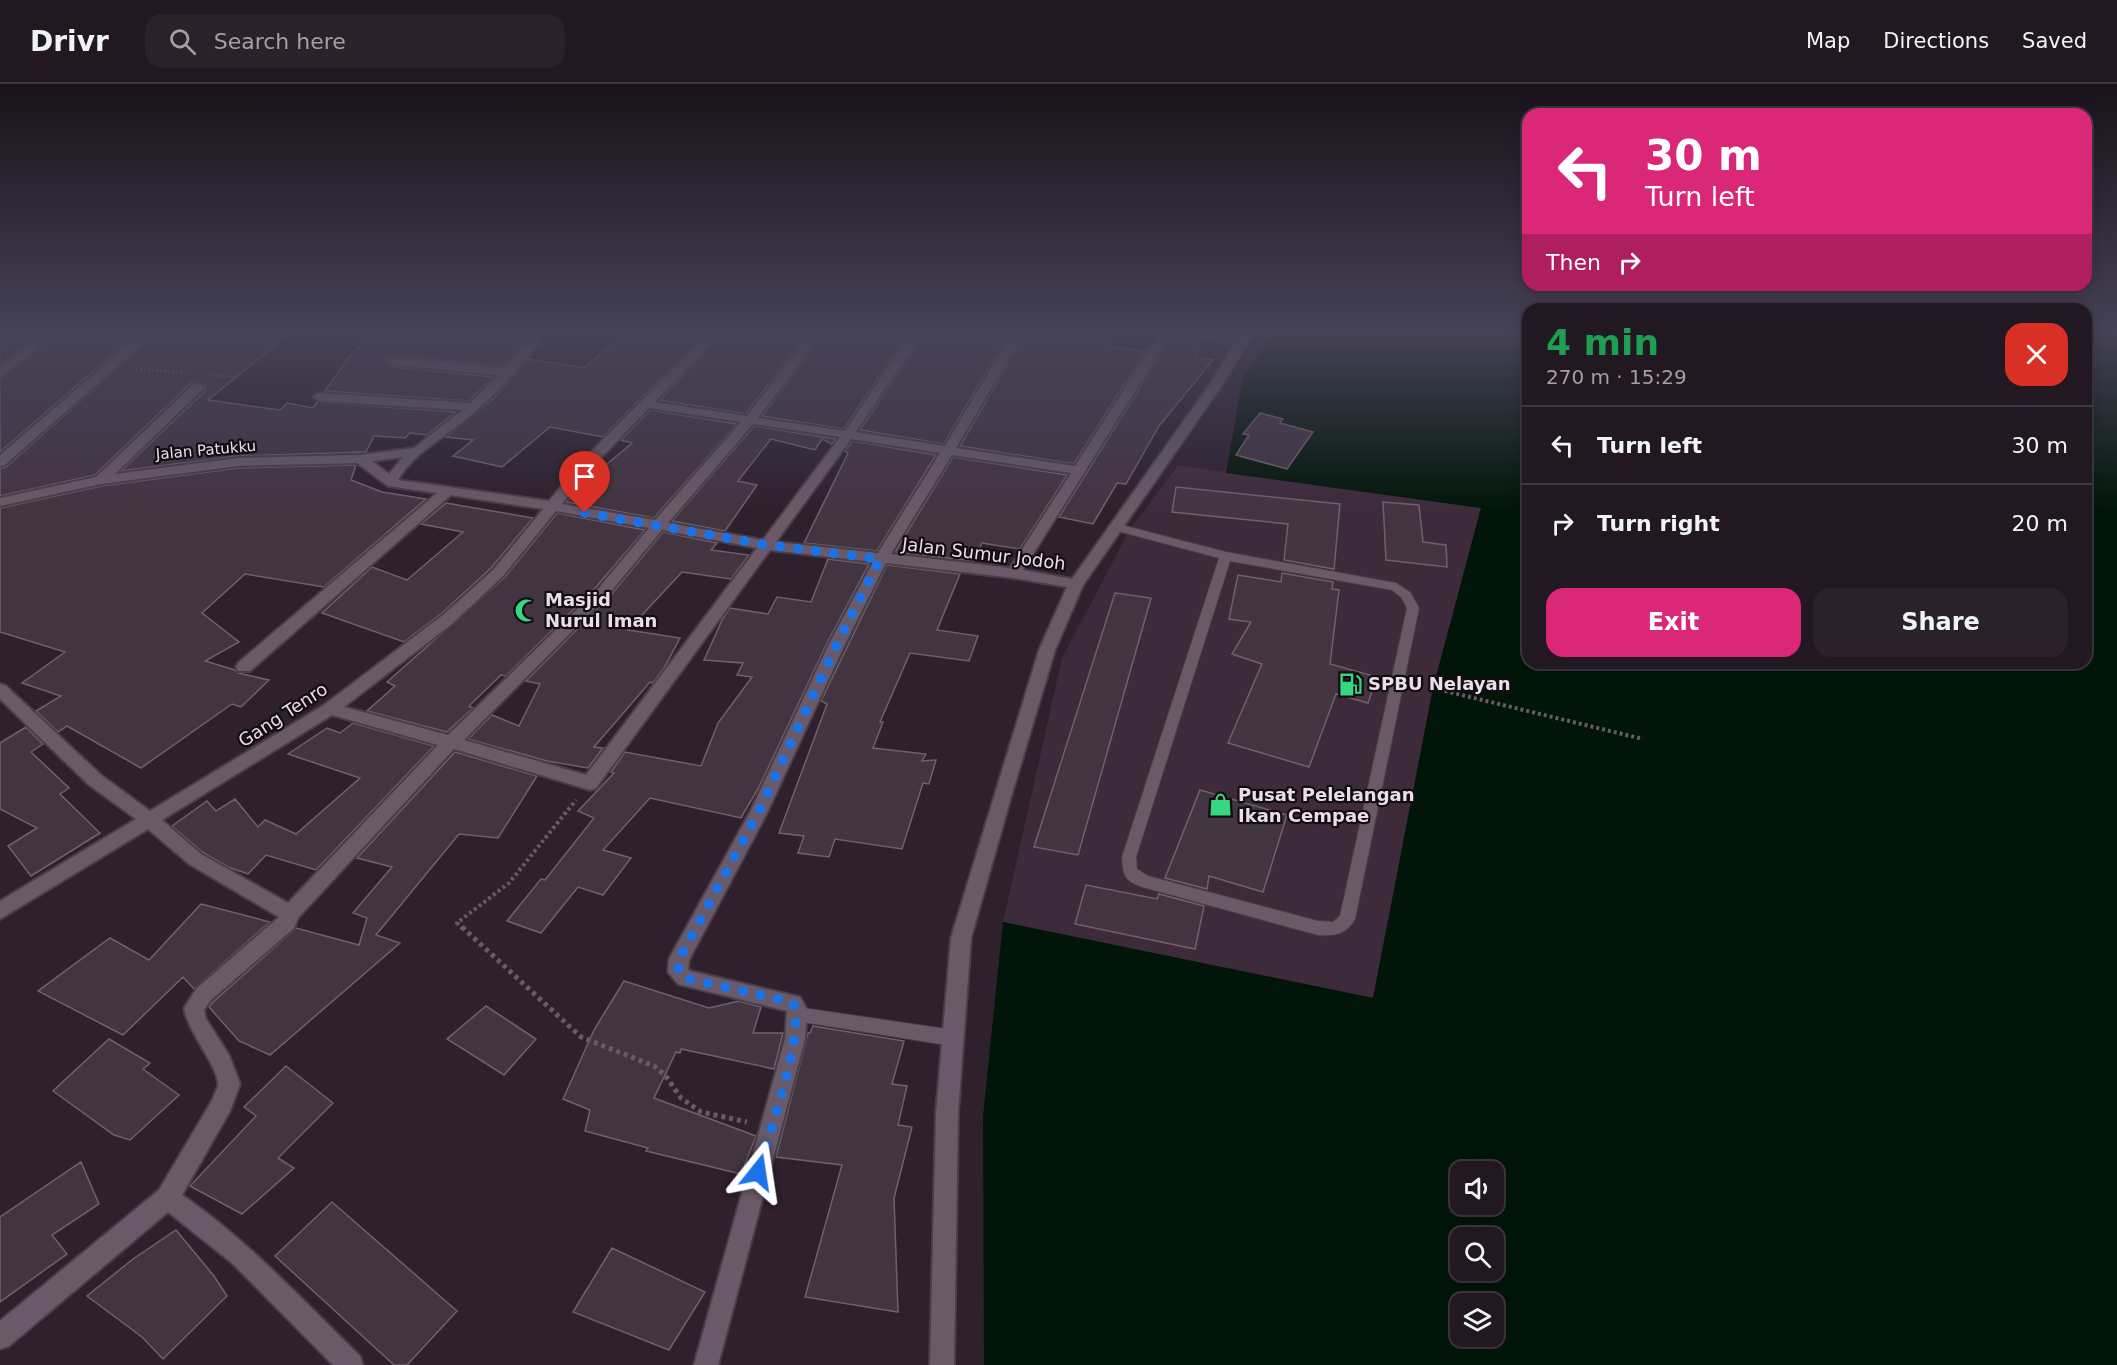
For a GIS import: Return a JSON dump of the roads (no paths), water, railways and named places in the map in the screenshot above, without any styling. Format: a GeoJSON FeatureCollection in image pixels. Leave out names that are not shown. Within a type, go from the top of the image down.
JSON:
{"type":"FeatureCollection","features":[{"type":"Feature","properties":{"kind":"street"},"geometry":{"type":"LineString","coordinates":[[0,462],[81,391]]}},
{"type":"Feature","properties":{"kind":"street"},"geometry":{"type":"LineString","coordinates":[[101,480],[190,391]]}},
{"type":"Feature","properties":{"kind":"street"},"geometry":{"type":"LineString","coordinates":[[360,459],[391,481],[418,452],[474,407],[489,391]]}},
{"type":"Feature","properties":{"kind":"street","name":"Gang Tenro"},"geometry":{"type":"LineString","coordinates":[[0,911],[330,710],[470,600],[526,541],[589,462],[657,391]]}},
{"type":"Feature","properties":{"kind":"street"},"geometry":{"type":"LineString","coordinates":[[0,1337],[167,1198],[222,1104],[229,1084],[222,1062],[196,1021],[194,1008],[204,994],[287,922],[290,914],[451,742],[583,613],[706,468],[750,420],[772,391]]}},
{"type":"Feature","properties":{"kind":"street"},"geometry":{"type":"LineString","coordinates":[[330,710],[451,742],[590,783],[848,435],[878,391]]}},
{"type":"Feature","properties":{"kind":"street"},"geometry":{"type":"LineString","coordinates":[[705,1365],[795,1039],[796,1014],[793,1003],[787,1001],[685,978],[678,972],[679,959],[758,813],[832,654],[880,559],[983,391]]}},
{"type":"Feature","properties":{"kind":"street"},"geometry":{"type":"LineString","coordinates":[[1014,573],[1129,391]]}},
{"type":"Feature","properties":{"kind":"street"},"geometry":{"type":"LineString","coordinates":[[942,1365],[947,1113],[961,938],[1047,650],[1076,584],[1212,391]]}},
{"type":"Feature","properties":{"kind":"street"},"geometry":{"type":"LineString","coordinates":[[320,397],[474,407]]}},
{"type":"Feature","properties":{"kind":"street"},"geometry":{"type":"LineString","coordinates":[[644,404],[1079,470]]}},
{"type":"Feature","properties":{"kind":"street","name":"Jalan Patukku"},"geometry":{"type":"LineString","coordinates":[[0,502],[101,480],[172,469],[238,462],[360,459],[418,452]]}},
{"type":"Feature","properties":{"kind":"street","name":"Jalan Sumur Jodoh"},"geometry":{"type":"LineString","coordinates":[[391,481],[447,492],[552,506],[657,527],[767,545],[1014,573],[1076,584]]}},
{"type":"Feature","properties":{"kind":"street"},"geometry":{"type":"LineString","coordinates":[[244,667],[447,492]]}},
{"type":"Feature","properties":{"kind":"street"},"geometry":{"type":"LineString","coordinates":[[0,690],[95,780],[151,821],[195,859],[290,914]]}},
{"type":"Feature","properties":{"kind":"street"},"geometry":{"type":"LineString","coordinates":[[167,1198],[192,1214],[256,1271],[351,1365]]}},
{"type":"Feature","properties":{"kind":"lane"},"geometry":{"type":"LineString","coordinates":[[1114,527],[1226,556],[1396,587],[1411,602],[1410,619],[1347,919],[1336,929],[1318,928],[1146,882],[1130,872],[1129,857],[1226,556]]}},
{"type":"Feature","properties":{"kind":"lane"},"geometry":{"type":"LineString","coordinates":[[796,1014],[953,1038]]}},
{"type":"Feature","properties":{"kind":"place","name":"Masjid Nurul Iman"},"geometry":{"type":"Point","coordinates":[527,610]}},
{"type":"Feature","properties":{"kind":"place","name":"SPBU Nelayan"},"geometry":{"type":"Point","coordinates":[1350,684]}},
{"type":"Feature","properties":{"kind":"place","name":"Pusat Pelelangan Ikan Cempae"},"geometry":{"type":"Point","coordinates":[1220,805]}}]}
